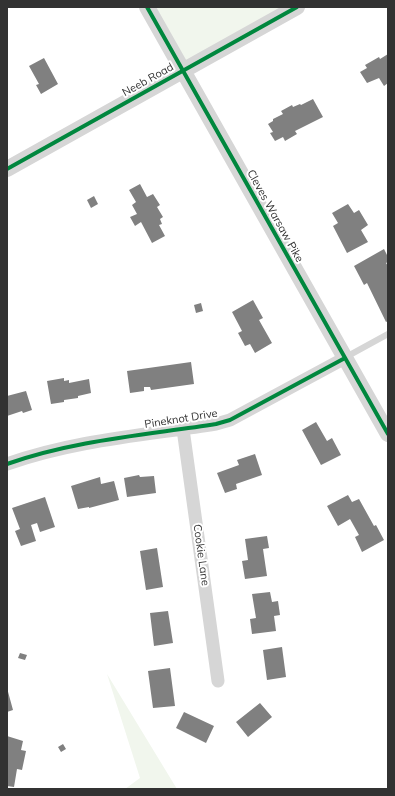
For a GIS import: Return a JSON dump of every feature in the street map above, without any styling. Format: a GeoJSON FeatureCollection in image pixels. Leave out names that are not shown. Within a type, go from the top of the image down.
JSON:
{"type":"FeatureCollection","features":[{"type":"Feature","properties":{"kind":"street","name":"Cleves Warsaw Pike"},"geometry":{"type":"LineString","coordinates":[[147,7],[388,434]]}},
{"type":"Feature","properties":{"kind":"street","name":"Neeb Road"},"geometry":{"type":"LineString","coordinates":[[7,169],[297,7]]}},
{"type":"Feature","properties":{"kind":"street","name":"Pineknot Drive"},"geometry":{"type":"LineString","coordinates":[[7,464],[63,447],[216,424],[230,420],[345,358]]}},
{"type":"Feature","properties":{"kind":"street","name":"Cookie Lane"},"geometry":{"type":"LineString","coordinates":[[183,429],[218,681]]}},
{"type":"Feature","properties":{"kind":"lane"},"geometry":{"type":"LineString","coordinates":[[345,358],[388,334]]}},
{"type":"Feature","properties":{"kind":"shaded area"},"geometry":{"type":"Polygon","coordinates":[[[147,7],[297,7],[183,71],[147,7]]]}},
{"type":"Feature","properties":{"kind":"shaded area"},"geometry":{"type":"Polygon","coordinates":[[[107,674],[177,789],[125,789],[140,778],[107,674]]]}},
{"type":"Feature","properties":{"kind":"building"},"geometry":{"type":"Polygon","coordinates":[[[388,54],[388,83],[384,86],[379,78],[367,83],[360,72],[367,68],[365,65],[388,54]]]}},
{"type":"Feature","properties":{"kind":"building"},"geometry":{"type":"Polygon","coordinates":[[[44,58],[58,84],[41,94],[36,85],[39,84],[29,66],[44,58]]]}},
{"type":"Feature","properties":{"kind":"building"},"geometry":{"type":"Polygon","coordinates":[[[313,99],[323,117],[295,131],[297,134],[285,141],[283,137],[275,141],[270,133],[273,132],[268,124],[273,121],[273,119],[283,114],[281,111],[292,105],[293,107],[300,104],[301,105],[313,99]]]}},
{"type":"Feature","properties":{"kind":"building"},"geometry":{"type":"Polygon","coordinates":[[[140,184],[147,197],[153,194],[160,205],[157,207],[163,217],[160,219],[162,224],[159,225],[165,236],[152,243],[141,222],[135,226],[130,217],[137,214],[132,205],[136,202],[129,190],[140,184]]]}},
{"type":"Feature","properties":{"kind":"building"},"geometry":{"type":"Polygon","coordinates":[[[94,196],[98,204],[91,208],[87,200],[94,196]]]}},
{"type":"Feature","properties":{"kind":"building"},"geometry":{"type":"Polygon","coordinates":[[[348,204],[354,213],[359,210],[368,225],[361,230],[368,242],[347,253],[333,226],[338,223],[332,213],[348,204]]]}},
{"type":"Feature","properties":{"kind":"building"},"geometry":{"type":"Polygon","coordinates":[[[384,249],[388,257],[388,262],[386,263],[388,266],[388,321],[386,322],[367,283],[364,285],[354,266],[384,249]]]}},
{"type":"Feature","properties":{"kind":"building"},"geometry":{"type":"Polygon","coordinates":[[[253,300],[263,318],[259,320],[272,343],[255,353],[250,344],[245,346],[238,333],[242,331],[232,312],[253,300]]]}},
{"type":"Feature","properties":{"kind":"building"},"geometry":{"type":"Polygon","coordinates":[[[201,303],[203,311],[196,313],[194,305],[201,303]]]}},
{"type":"Feature","properties":{"kind":"building"},"geometry":{"type":"Polygon","coordinates":[[[191,362],[194,384],[151,390],[150,387],[144,387],[144,391],[130,393],[127,371],[191,362]]]}},
{"type":"Feature","properties":{"kind":"building"},"geometry":{"type":"Polygon","coordinates":[[[64,378],[64,381],[69,380],[69,383],[89,379],[91,393],[78,396],[78,398],[64,400],[64,402],[51,404],[47,381],[64,378]]]}},
{"type":"Feature","properties":{"kind":"building"},"geometry":{"type":"Polygon","coordinates":[[[26,391],[32,410],[23,413],[22,411],[7,416],[7,396],[26,391]]]}},
{"type":"Feature","properties":{"kind":"building"},"geometry":{"type":"Polygon","coordinates":[[[316,422],[327,441],[332,438],[341,455],[321,465],[302,430],[316,422]]]}},
{"type":"Feature","properties":{"kind":"building"},"geometry":{"type":"Polygon","coordinates":[[[255,454],[262,475],[236,484],[237,489],[225,493],[217,473],[239,465],[237,460],[255,454]]]}},
{"type":"Feature","properties":{"kind":"building"},"geometry":{"type":"Polygon","coordinates":[[[139,475],[140,477],[154,476],[156,493],[127,497],[124,478],[139,475]]]}},
{"type":"Feature","properties":{"kind":"building"},"geometry":{"type":"Polygon","coordinates":[[[100,477],[101,484],[114,481],[119,500],[89,508],[78,509],[71,486],[100,477]]]}},
{"type":"Feature","properties":{"kind":"building"},"geometry":{"type":"Polygon","coordinates":[[[348,495],[352,502],[359,499],[374,526],[376,525],[384,540],[362,552],[355,537],[359,535],[350,519],[338,526],[327,506],[348,495]]]}},
{"type":"Feature","properties":{"kind":"building"},"geometry":{"type":"Polygon","coordinates":[[[45,497],[55,527],[40,532],[37,523],[31,525],[36,541],[21,546],[15,531],[20,529],[12,508],[45,497]]]}},
{"type":"Feature","properties":{"kind":"building"},"geometry":{"type":"Polygon","coordinates":[[[267,536],[269,548],[263,549],[267,576],[245,579],[242,561],[248,560],[245,539],[267,536]]]}},
{"type":"Feature","properties":{"kind":"building"},"geometry":{"type":"Polygon","coordinates":[[[157,548],[163,587],[146,590],[140,551],[157,548]]]}},
{"type":"Feature","properties":{"kind":"building"},"geometry":{"type":"Polygon","coordinates":[[[270,592],[272,602],[278,601],[280,615],[274,616],[276,631],[252,634],[250,619],[256,618],[252,594],[270,592]]]}},
{"type":"Feature","properties":{"kind":"building"},"geometry":{"type":"Polygon","coordinates":[[[168,611],[173,643],[154,646],[150,613],[168,611]]]}},
{"type":"Feature","properties":{"kind":"building"},"geometry":{"type":"Polygon","coordinates":[[[282,647],[286,677],[267,680],[263,650],[282,647]]]}},
{"type":"Feature","properties":{"kind":"building"},"geometry":{"type":"Polygon","coordinates":[[[20,653],[27,655],[25,660],[18,658],[20,653]]]}},
{"type":"Feature","properties":{"kind":"building"},"geometry":{"type":"Polygon","coordinates":[[[170,668],[175,706],[153,708],[148,671],[170,668]]]}},
{"type":"Feature","properties":{"kind":"building"},"geometry":{"type":"Polygon","coordinates":[[[7,688],[13,710],[7,712],[7,688]]]}},
{"type":"Feature","properties":{"kind":"building"},"geometry":{"type":"Polygon","coordinates":[[[260,703],[272,717],[248,737],[236,722],[260,703]]]}},
{"type":"Feature","properties":{"kind":"building"},"geometry":{"type":"Polygon","coordinates":[[[184,712],[214,726],[206,743],[176,728],[184,712]]]}},
{"type":"Feature","properties":{"kind":"building"},"geometry":{"type":"Polygon","coordinates":[[[7,736],[23,741],[21,750],[26,751],[22,770],[17,769],[14,787],[7,786],[7,736]]]}},
{"type":"Feature","properties":{"kind":"building"},"geometry":{"type":"Polygon","coordinates":[[[63,744],[66,749],[61,752],[58,747],[63,744]]]}},
{"type":"Feature","properties":{"kind":"cycle path"},"geometry":{"type":"LineString","coordinates":[[147,7],[388,434]]}},
{"type":"Feature","properties":{"kind":"cycle path"},"geometry":{"type":"LineString","coordinates":[[7,169],[297,7]]}},
{"type":"Feature","properties":{"kind":"cycle path"},"geometry":{"type":"LineString","coordinates":[[7,464],[58,449],[111,439],[216,424],[230,420],[345,358]]}}]}
